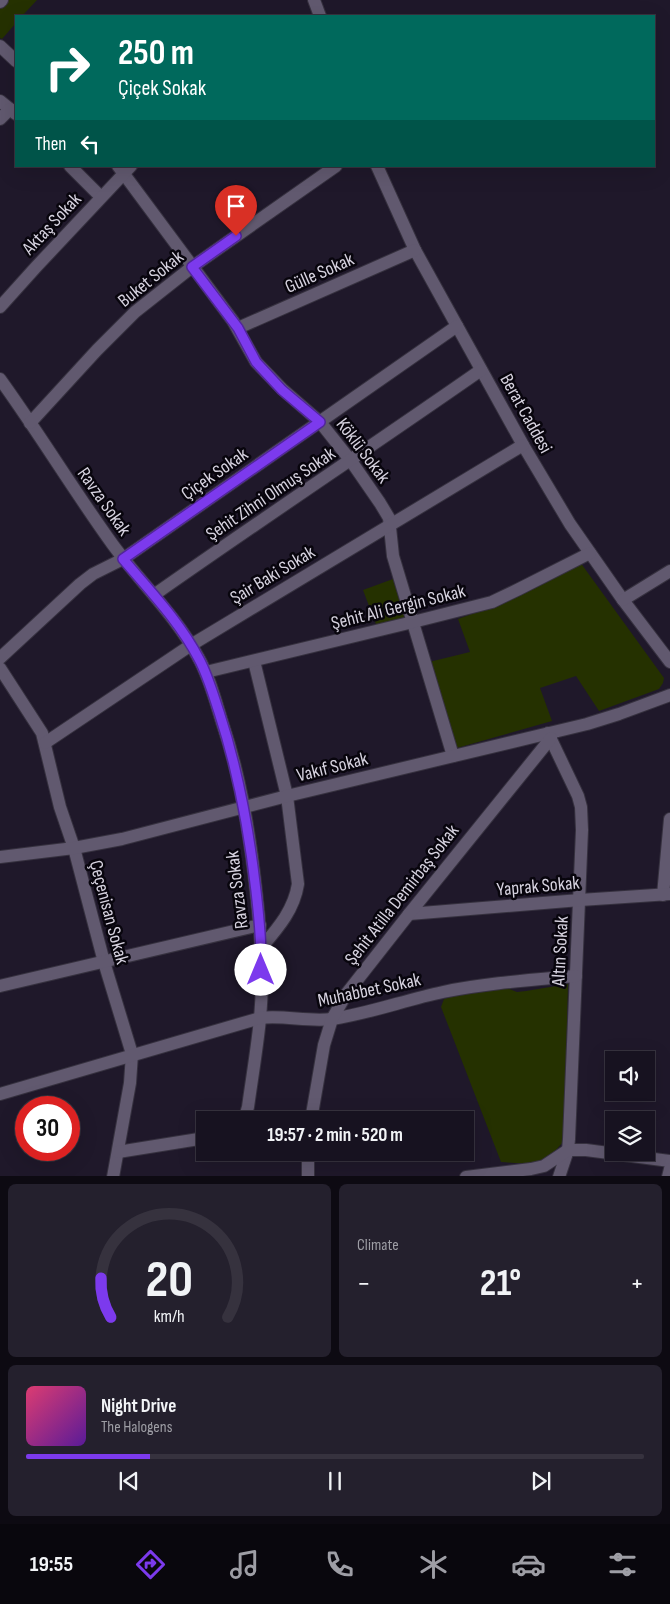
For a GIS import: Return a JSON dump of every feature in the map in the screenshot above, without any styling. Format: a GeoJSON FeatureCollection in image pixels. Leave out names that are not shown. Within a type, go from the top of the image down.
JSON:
{"type":"FeatureCollection","features":[{"type":"Feature","properties":{"kind":"street"},"geometry":{"type":"LineString","coordinates":[[314,0],[320,15]]}},
{"type":"Feature","properties":{"kind":"street"},"geometry":{"type":"LineString","coordinates":[[0,46],[15,59]]}},
{"type":"Feature","properties":{"kind":"street"},"geometry":{"type":"LineString","coordinates":[[0,119],[9,108]]}},
{"type":"Feature","properties":{"kind":"street"},"geometry":{"type":"LineString","coordinates":[[71,167],[101,197]]}},
{"type":"Feature","properties":{"kind":"street","name":"Buket Sokak"},"geometry":{"type":"LineString","coordinates":[[30,423],[135,312],[192,267],[335,167]]}},
{"type":"Feature","properties":{"kind":"street","name":"Berat Caddesi"},"geometry":{"type":"LineString","coordinates":[[377,167],[415,250],[557,503],[623,600],[670,662]]}},
{"type":"Feature","properties":{"kind":"street","name":"Aktaş Sokak"},"geometry":{"type":"LineString","coordinates":[[0,307],[101,197],[125,168]]}},
{"type":"Feature","properties":{"kind":"street","name":"Köklü Sokak"},"geometry":{"type":"LineString","coordinates":[[125,168],[192,267],[238,328],[251,354],[263,370],[282,390],[320,422],[351,461],[389,518],[393,556],[453,756]]}},
{"type":"Feature","properties":{"kind":"street","name":"Gülle Sokak"},"geometry":{"type":"LineString","coordinates":[[238,328],[415,250]]}},
{"type":"Feature","properties":{"kind":"street","name":"Çiçek Sokak"},"geometry":{"type":"LineString","coordinates":[[0,658],[80,584],[94,574],[123,559],[457,326]]}},
{"type":"Feature","properties":{"kind":"street","name":"Şehit Zihni Olmuş Sokak"},"geometry":{"type":"LineString","coordinates":[[154,595],[481,370]]}},
{"type":"Feature","properties":{"kind":"street","name":"Ravza Sokak"},"geometry":{"type":"LineString","coordinates":[[0,379],[123,559],[154,595],[191,645],[206,672],[231,749],[244,808],[253,861],[260,925],[260,1018],[247,1111]]}},
{"type":"Feature","properties":{"kind":"street","name":"Şair Baki Sokak"},"geometry":{"type":"LineString","coordinates":[[45,743],[191,645],[523,445]]}},
{"type":"Feature","properties":{"kind":"street","name":"Şehit Ali Gergin Sokak"},"geometry":{"type":"LineString","coordinates":[[206,672],[413,622],[502,598],[590,553]]}},
{"type":"Feature","properties":{"kind":"street"},"geometry":{"type":"LineString","coordinates":[[623,600],[670,571]]}},
{"type":"Feature","properties":{"kind":"street"},"geometry":{"type":"LineString","coordinates":[[254,661],[287,796],[298,873],[297,894],[288,914],[261,948]]}},
{"type":"Feature","properties":{"kind":"street","name":"Çeçenisan Sokak"},"geometry":{"type":"LineString","coordinates":[[0,668],[42,733],[60,807],[74,848],[104,962],[132,1054],[130,1083],[113,1176]]}},
{"type":"Feature","properties":{"kind":"street","name":"Vakıf Sokak"},"geometry":{"type":"LineString","coordinates":[[0,857],[74,848],[141,834],[453,756],[550,736],[670,695]]}},
{"type":"Feature","properties":{"kind":"street","name":"Altın Sokak"},"geometry":{"type":"LineString","coordinates":[[550,736],[581,807],[582,830],[570,1139],[559,1176]]}},
{"type":"Feature","properties":{"kind":"street","name":"Şehit Atilla Demirbaş Sokak"},"geometry":{"type":"LineString","coordinates":[[313,1111],[324,1045],[332,1019],[347,993],[550,736]]}},
{"type":"Feature","properties":{"kind":"street"},"geometry":{"type":"LineString","coordinates":[[666,895],[670,819]]}},
{"type":"Feature","properties":{"kind":"street","name":"Yaprak Sokak"},"geometry":{"type":"LineString","coordinates":[[409,914],[666,895]]}},
{"type":"Feature","properties":{"kind":"street"},"geometry":{"type":"LineString","coordinates":[[0,986],[260,925]]}},
{"type":"Feature","properties":{"kind":"street","name":"Muhabbet Sokak"},"geometry":{"type":"LineString","coordinates":[[0,1094],[260,1018],[332,1019],[372,1011],[445,992],[576,976]]}},
{"type":"Feature","properties":{"kind":"street"},"geometry":{"type":"LineString","coordinates":[[118,1152],[196,1139]]}},
{"type":"Feature","properties":{"kind":"street"},"geometry":{"type":"LineString","coordinates":[[466,1176],[497,1175],[544,1166],[568,1150],[586,1150],[670,1161]]}},
{"type":"Feature","properties":{"kind":"street"},"geometry":{"type":"LineString","coordinates":[[308,1161],[308,1176]]}},
{"type":"Feature","properties":{"kind":"street"},"geometry":{"type":"LineString","coordinates":[[668,1176],[670,1169]]}},
{"type":"Feature","properties":{"kind":"green space"},"geometry":{"type":"Polygon","coordinates":[[[0,0],[37,0],[23,15],[15,15],[15,24],[2,39],[0,38],[0,0]]]}},
{"type":"Feature","properties":{"kind":"green space"},"geometry":{"type":"Polygon","coordinates":[[[580,562],[664,678],[663,683],[659,689],[599,711],[576,676],[540,688],[552,721],[457,748],[429,662],[470,652],[458,619],[505,602],[580,562]]]}},
{"type":"Feature","properties":{"kind":"green space"},"geometry":{"type":"Polygon","coordinates":[[[393,579],[405,619],[377,627],[363,590],[393,579]]]}},
{"type":"Feature","properties":{"kind":"green space"},"geometry":{"type":"Polygon","coordinates":[[[568,984],[564,1141],[551,1154],[539,1161],[526,1163],[501,1162],[441,1007],[444,999],[504,987],[517,992],[568,984]]]}},
{"type":"Feature","properties":{"kind":"route"},"geometry":{"type":"LineString","coordinates":[[236,236],[192,267],[238,328],[256,362],[282,390],[320,422],[123,559],[170,616],[191,645],[206,672],[231,749],[244,808],[253,861],[260,925],[261,970]]}}]}
